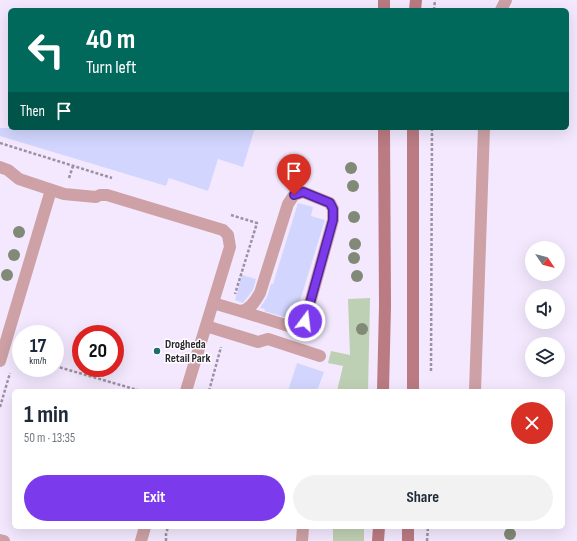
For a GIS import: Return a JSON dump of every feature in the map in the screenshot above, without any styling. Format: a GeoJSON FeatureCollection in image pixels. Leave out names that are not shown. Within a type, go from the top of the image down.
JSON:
{"type":"FeatureCollection","features":[{"type":"Feature","properties":{"kind":"street"},"geometry":{"type":"LineString","coordinates":[[383,389],[385,306],[384,130]]}},
{"type":"Feature","properties":{"kind":"street"},"geometry":{"type":"LineString","coordinates":[[413,130],[413,389]]}},
{"type":"Feature","properties":{"kind":"street"},"geometry":{"type":"LineString","coordinates":[[378,541],[379,529]]}},
{"type":"Feature","properties":{"kind":"street"},"geometry":{"type":"LineString","coordinates":[[408,529],[408,541]]}},
{"type":"Feature","properties":{"kind":"lane"},"geometry":{"type":"LineString","coordinates":[[475,389],[484,130]]}},
{"type":"Feature","properties":{"kind":"lane"},"geometry":{"type":"LineString","coordinates":[[0,167],[14,173],[19,179],[64,194],[96,197],[100,195],[107,195],[223,230],[228,235],[230,247],[187,389]]}},
{"type":"Feature","properties":{"kind":"lane"},"geometry":{"type":"LineString","coordinates":[[0,361],[51,190]]}},
{"type":"Feature","properties":{"kind":"lane"},"geometry":{"type":"LineString","coordinates":[[213,303],[294,328],[301,326],[305,321],[333,220],[333,209],[330,203],[303,192],[294,195],[288,204],[260,293],[248,309],[240,311]]}},
{"type":"Feature","properties":{"kind":"lane"},"geometry":{"type":"LineString","coordinates":[[206,326],[258,342],[268,339],[320,356]]}},
{"type":"Feature","properties":{"kind":"lane"},"geometry":{"type":"LineString","coordinates":[[141,541],[144,529]]}},
{"type":"Feature","properties":{"kind":"lane"},"geometry":{"type":"LineString","coordinates":[[302,541],[303,529]]}},
{"type":"Feature","properties":{"kind":"lane"},"geometry":{"type":"LineString","coordinates":[[0,540],[4,541]]}},
{"type":"Feature","properties":{"kind":"path"},"geometry":{"type":"LineString","coordinates":[[431,376],[432,130]]}},
{"type":"Feature","properties":{"kind":"path"},"geometry":{"type":"LineString","coordinates":[[64,369],[134,389]]}},
{"type":"Feature","properties":{"kind":"path"},"geometry":{"type":"LineString","coordinates":[[166,541],[167,529]]}},
{"type":"Feature","properties":{"kind":"path"},"geometry":{"type":"LineString","coordinates":[[427,541],[428,529]]}},
{"type":"Feature","properties":{"kind":"green space"},"geometry":{"type":"Polygon","coordinates":[[[370,298],[368,389],[337,389],[343,366],[328,363],[331,351],[350,355],[348,299],[370,298]]]}},
{"type":"Feature","properties":{"kind":"green space"},"geometry":{"type":"Polygon","coordinates":[[[333,529],[364,529],[364,541],[333,541],[333,529]]]}},
{"type":"Feature","properties":{"kind":"building"},"geometry":{"type":"Polygon","coordinates":[[[0,128],[8,128],[8,130],[254,130],[243,167],[218,159],[208,191],[169,178],[166,186],[0,136],[0,128]]]}},
{"type":"Feature","properties":{"kind":"building"},"geometry":{"type":"Polygon","coordinates":[[[298,203],[313,207],[311,216],[325,220],[294,320],[264,311],[265,309],[260,308],[267,297],[271,284],[273,284],[298,203]]]}},
{"type":"Feature","properties":{"kind":"building"},"geometry":{"type":"Polygon","coordinates":[[[242,275],[256,279],[253,290],[243,303],[235,300],[242,275]]]}},
{"type":"Feature","properties":{"kind":"building"},"geometry":{"type":"Polygon","coordinates":[[[297,363],[324,372],[318,389],[289,389],[297,363]]]}},
{"type":"Feature","properties":{"kind":"place","name":"Drogheda Retail Park"},"geometry":{"type":"Point","coordinates":[157,351]}},
{"type":"Feature","properties":{"kind":"route"},"geometry":{"type":"LineString","coordinates":[[294,195],[303,192],[330,203],[333,209],[333,220],[305,321]]}}]}
